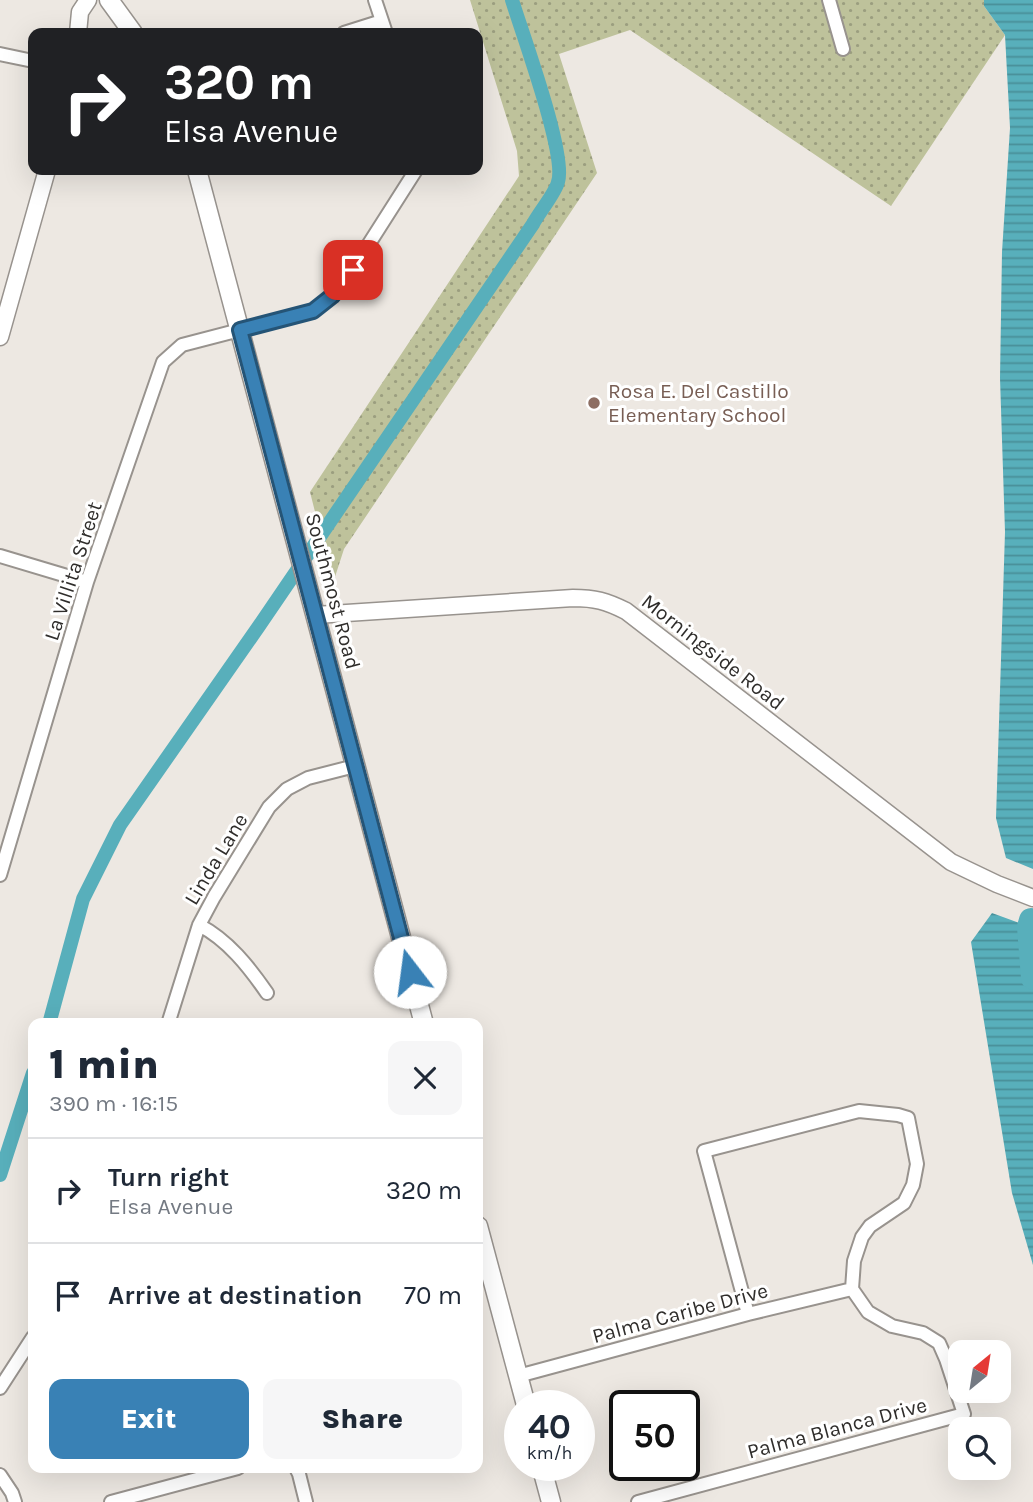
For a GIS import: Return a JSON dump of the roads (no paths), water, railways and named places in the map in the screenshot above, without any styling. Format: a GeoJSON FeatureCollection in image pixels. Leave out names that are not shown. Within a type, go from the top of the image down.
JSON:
{"type":"FeatureCollection","features":[{"type":"Feature","properties":{"kind":"main road"},"geometry":{"type":"LineString","coordinates":[[109,0],[129,28]]}},
{"type":"Feature","properties":{"kind":"main road","name":"Southmost Road"},"geometry":{"type":"LineString","coordinates":[[198,175],[422,1018]]}},
{"type":"Feature","properties":{"kind":"main road"},"geometry":{"type":"LineString","coordinates":[[483,1245],[521,1390]]}},
{"type":"Feature","properties":{"kind":"main road"},"geometry":{"type":"LineString","coordinates":[[545,1481],[551,1502]]}},
{"type":"Feature","properties":{"kind":"street"},"geometry":{"type":"LineString","coordinates":[[78,28],[80,12],[88,0]]}},
{"type":"Feature","properties":{"kind":"street"},"geometry":{"type":"LineString","coordinates":[[375,0],[384,27]]}},
{"type":"Feature","properties":{"kind":"street"},"geometry":{"type":"LineString","coordinates":[[829,0],[843,49]]}},
{"type":"Feature","properties":{"kind":"street"},"geometry":{"type":"LineString","coordinates":[[0,54],[28,60]]}},
{"type":"Feature","properties":{"kind":"street"},"geometry":{"type":"LineString","coordinates":[[0,337],[46,175]]}},
{"type":"Feature","properties":{"kind":"street","name":"La Villita Street"},"geometry":{"type":"LineString","coordinates":[[0,875],[87,582],[163,362],[182,345],[313,311],[332,296],[353,270],[413,175]]}},
{"type":"Feature","properties":{"kind":"street"},"geometry":{"type":"LineString","coordinates":[[0,556],[87,582]]}},
{"type":"Feature","properties":{"kind":"street","name":"Morningside Road"},"geometry":{"type":"LineString","coordinates":[[314,607],[573,598],[609,602],[626,611],[951,862],[1033,898]]}},
{"type":"Feature","properties":{"kind":"street","name":"Linda Lane"},"geometry":{"type":"LineString","coordinates":[[170,1018],[199,925],[270,807],[287,789],[308,778],[355,766]]}},
{"type":"Feature","properties":{"kind":"street"},"geometry":{"type":"LineString","coordinates":[[199,925],[213,932],[250,968],[267,993]]}},
{"type":"Feature","properties":{"kind":"street"},"geometry":{"type":"LineString","coordinates":[[748,1314],[704,1151],[859,1111],[898,1115],[908,1118],[917,1164],[913,1185],[904,1203],[870,1226],[862,1237],[854,1261],[852,1289]]}},
{"type":"Feature","properties":{"kind":"street","name":"Palma Caribe Drive"},"geometry":{"type":"LineString","coordinates":[[517,1376],[852,1289]]}},
{"type":"Feature","properties":{"kind":"street","name":"Palma Blanca Drive"},"geometry":{"type":"LineString","coordinates":[[638,1502],[964,1414],[939,1343],[923,1333],[892,1326],[867,1312],[852,1289]]}},
{"type":"Feature","properties":{"kind":"street"},"geometry":{"type":"LineString","coordinates":[[0,1388],[28,1345]]}},
{"type":"Feature","properties":{"kind":"street"},"geometry":{"type":"LineString","coordinates":[[111,1502],[219,1473]]}},
{"type":"Feature","properties":{"kind":"street"},"geometry":{"type":"LineString","coordinates":[[298,1473],[306,1502]]}},
{"type":"Feature","properties":{"kind":"street"},"geometry":{"type":"LineString","coordinates":[[0,1475],[15,1502]]}},
{"type":"Feature","properties":{"kind":"water"},"geometry":{"type":"Polygon","coordinates":[[[984,0],[1033,0],[1033,869],[1006,858],[996,818],[1005,532],[1000,378],[1002,252],[1010,128],[1005,35],[984,6],[984,0]]]}},
{"type":"Feature","properties":{"kind":"water"},"geometry":{"type":"Polygon","coordinates":[[[992,913],[1033,928],[1033,1265],[1012,1193],[971,942],[992,913]]]}},
{"type":"Feature","properties":{"kind":"waterway"},"geometry":{"type":"LineString","coordinates":[[51,1018],[83,899],[120,825],[259,626],[557,186],[559,168],[550,121],[512,0]]}},
{"type":"Feature","properties":{"kind":"waterway"},"geometry":{"type":"LineString","coordinates":[[1031,920],[1029,927],[1033,978]]}},
{"type":"Feature","properties":{"kind":"waterway"},"geometry":{"type":"LineString","coordinates":[[0,1175],[28,1088]]}},
{"type":"Feature","properties":{"kind":"place","name":"Rosa E. Del Castillo Elementary School"},"geometry":{"type":"Point","coordinates":[594,403]}}]}
